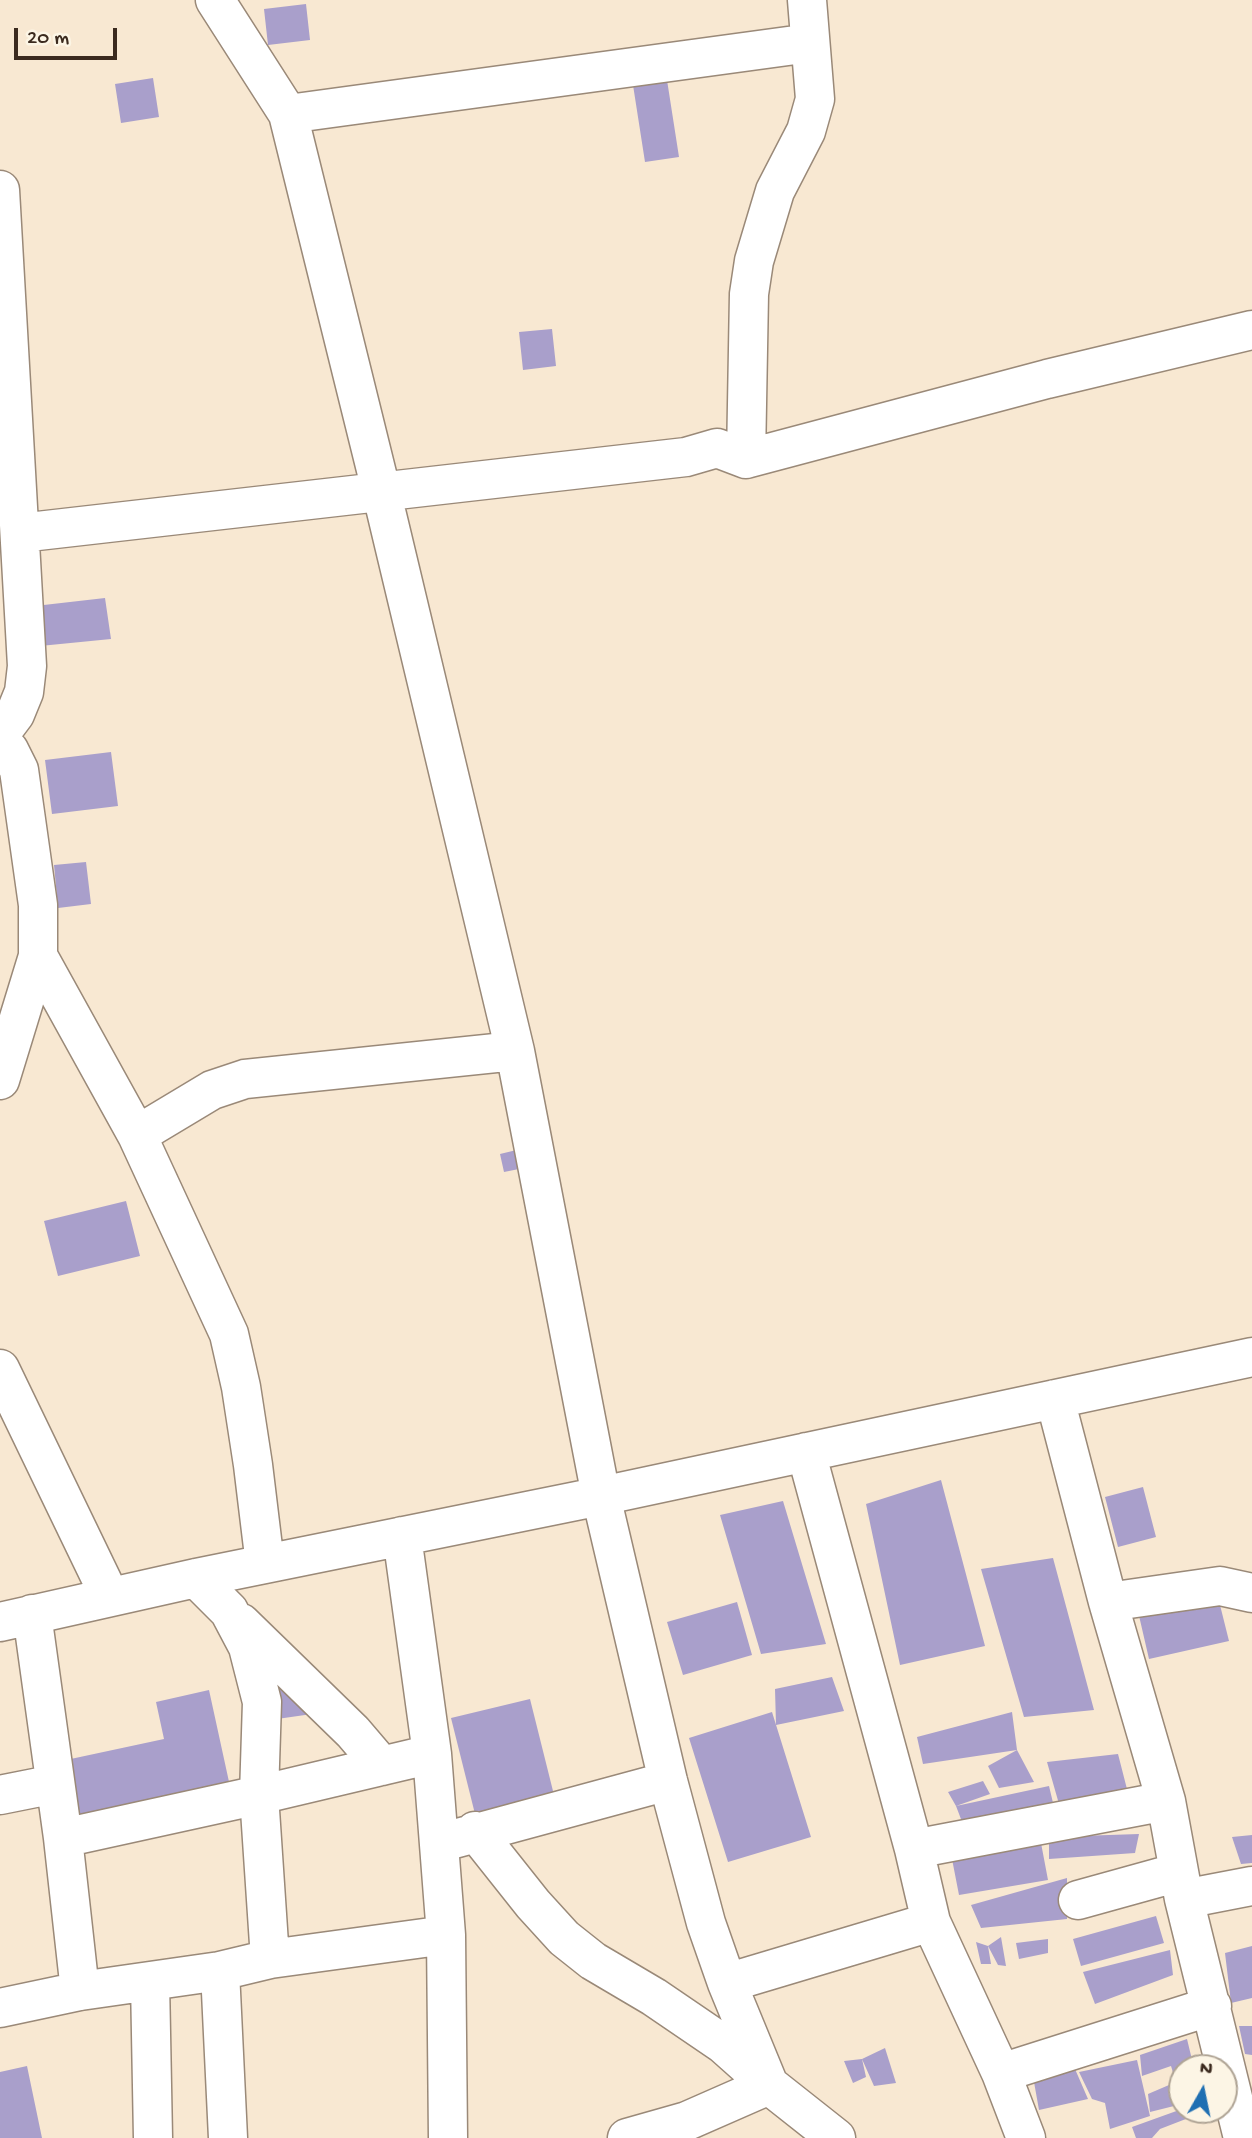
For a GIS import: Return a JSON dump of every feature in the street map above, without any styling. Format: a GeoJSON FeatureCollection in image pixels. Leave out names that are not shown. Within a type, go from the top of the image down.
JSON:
{"type":"FeatureCollection","features":[{"type":"Feature","properties":{"kind":"street"},"geometry":{"type":"LineString","coordinates":[[215,0],[288,114],[515,1051],[601,1496],[668,1781],[706,1923],[727,1983],[769,2085]]}},
{"type":"Feature","properties":{"kind":"street"},"geometry":{"type":"LineString","coordinates":[[746,459],[749,294],[754,261],[775,191],[806,131],[815,99],[807,0]]}},
{"type":"Feature","properties":{"kind":"street"},"geometry":{"type":"LineString","coordinates":[[288,114],[810,43]]}},
{"type":"Feature","properties":{"kind":"street"},"geometry":{"type":"LineString","coordinates":[[0,190],[27,666],[24,692],[15,714],[0,734]]}},
{"type":"Feature","properties":{"kind":"street"},"geometry":{"type":"LineString","coordinates":[[20,533],[686,457],[717,448],[746,459],[1047,379],[1252,330]]}},
{"type":"Feature","properties":{"kind":"street"},"geometry":{"type":"LineString","coordinates":[[0,742],[9,750],[19,770],[38,905],[38,956],[137,1135],[229,1334],[245,1413],[265,1564]]}},
{"type":"Feature","properties":{"kind":"street"},"geometry":{"type":"LineString","coordinates":[[0,1080],[13,999],[38,956]]}},
{"type":"Feature","properties":{"kind":"street"},"geometry":{"type":"LineString","coordinates":[[137,1135],[212,1090],[245,1079],[515,1051]]}},
{"type":"Feature","properties":{"kind":"street"},"geometry":{"type":"LineString","coordinates":[[80,1991],[55,1784],[16,1618],[1252,1357]]}},
{"type":"Feature","properties":{"kind":"street"},"geometry":{"type":"LineString","coordinates":[[0,1369],[110,1597]]}},
{"type":"Feature","properties":{"kind":"street"},"geometry":{"type":"LineString","coordinates":[[1055,1399],[1108,1602],[1166,1801],[1181,1885],[1243,2138]]}},
{"type":"Feature","properties":{"kind":"street"},"geometry":{"type":"LineString","coordinates":[[807,1452],[914,1849],[931,1922],[1001,2073],[1026,2138]]}},
{"type":"Feature","properties":{"kind":"street"},"geometry":{"type":"LineString","coordinates":[[402,1536],[432,1754],[446,1935],[447,2138]]}},
{"type":"Feature","properties":{"kind":"street"},"geometry":{"type":"LineString","coordinates":[[196,1578],[353,1732],[382,1766]]}},
{"type":"Feature","properties":{"kind":"street"},"geometry":{"type":"LineString","coordinates":[[1108,1602],[1220,1586],[1252,1593]]}},
{"type":"Feature","properties":{"kind":"street"},"geometry":{"type":"LineString","coordinates":[[229,1611],[248,1647],[262,1702],[259,1795],[270,1959]]}},
{"type":"Feature","properties":{"kind":"street"},"geometry":{"type":"LineString","coordinates":[[63,1838],[432,1754]]}},
{"type":"Feature","properties":{"kind":"street"},"geometry":{"type":"LineString","coordinates":[[439,1844],[475,1831],[668,1781]]}},
{"type":"Feature","properties":{"kind":"street"},"geometry":{"type":"LineString","coordinates":[[0,1795],[55,1784]]}},
{"type":"Feature","properties":{"kind":"street"},"geometry":{"type":"LineString","coordinates":[[914,1849],[1166,1801]]}},
{"type":"Feature","properties":{"kind":"street"},"geometry":{"type":"LineString","coordinates":[[475,1831],[564,1938],[593,1961],[654,1997],[723,2044],[769,2085],[836,2138]]}},
{"type":"Feature","properties":{"kind":"street"},"geometry":{"type":"LineString","coordinates":[[1078,1900],[1181,1885],[1252,1886]]}},
{"type":"Feature","properties":{"kind":"street"},"geometry":{"type":"LineString","coordinates":[[727,1983],[931,1922]]}},
{"type":"Feature","properties":{"kind":"street"},"geometry":{"type":"LineString","coordinates":[[0,2008],[80,1991],[220,1971],[270,1959],[446,1935]]}},
{"type":"Feature","properties":{"kind":"street"},"geometry":{"type":"LineString","coordinates":[[220,1971],[228,2138]]}},
{"type":"Feature","properties":{"kind":"street"},"geometry":{"type":"LineString","coordinates":[[150,1981],[153,2138]]}},
{"type":"Feature","properties":{"kind":"street"},"geometry":{"type":"LineString","coordinates":[[1001,2073],[1212,2006]]}},
{"type":"Feature","properties":{"kind":"street"},"geometry":{"type":"LineString","coordinates":[[627,2138],[688,2121],[769,2085]]}},
{"type":"Feature","properties":{"kind":"building"},"geometry":{"type":"Polygon","coordinates":[[[306,4],[310,40],[268,45],[264,9],[306,4]]]}},
{"type":"Feature","properties":{"kind":"building"},"geometry":{"type":"Polygon","coordinates":[[[153,78],[159,117],[121,123],[115,84],[153,78]]]}},
{"type":"Feature","properties":{"kind":"building"},"geometry":{"type":"Polygon","coordinates":[[[667,80],[679,157],[645,162],[633,85],[667,80]]]}},
{"type":"Feature","properties":{"kind":"building"},"geometry":{"type":"Polygon","coordinates":[[[552,329],[556,366],[523,370],[519,332],[552,329]]]}},
{"type":"Feature","properties":{"kind":"building"},"geometry":{"type":"Polygon","coordinates":[[[105,598],[111,639],[40,646],[35,606],[105,598]]]}},
{"type":"Feature","properties":{"kind":"building"},"geometry":{"type":"Polygon","coordinates":[[[111,752],[118,806],[52,814],[45,760],[111,752]]]}},
{"type":"Feature","properties":{"kind":"building"},"geometry":{"type":"Polygon","coordinates":[[[86,862],[91,904],[58,908],[54,865],[86,862]]]}},
{"type":"Feature","properties":{"kind":"building"},"geometry":{"type":"Polygon","coordinates":[[[529,1147],[534,1166],[504,1172],[500,1154],[529,1147]]]}},
{"type":"Feature","properties":{"kind":"building"},"geometry":{"type":"Polygon","coordinates":[[[126,1201],[140,1256],[58,1276],[44,1221],[126,1201]]]}},
{"type":"Feature","properties":{"kind":"building"},"geometry":{"type":"Polygon","coordinates":[[[941,1480],[985,1646],[900,1665],[866,1504],[941,1480]]]}},
{"type":"Feature","properties":{"kind":"building"},"geometry":{"type":"Polygon","coordinates":[[[1143,1487],[1156,1537],[1118,1547],[1105,1497],[1143,1487]]]}},
{"type":"Feature","properties":{"kind":"building"},"geometry":{"type":"Polygon","coordinates":[[[783,1501],[826,1644],[761,1654],[720,1515],[783,1501]]]}},
{"type":"Feature","properties":{"kind":"building"},"geometry":{"type":"Polygon","coordinates":[[[1053,1558],[1094,1710],[1024,1717],[981,1569],[1053,1558]]]}},
{"type":"Feature","properties":{"kind":"building"},"geometry":{"type":"Polygon","coordinates":[[[1216,1589],[1229,1641],[1149,1659],[1137,1607],[1216,1589]]]}},
{"type":"Feature","properties":{"kind":"building"},"geometry":{"type":"Polygon","coordinates":[[[737,1602],[752,1655],[683,1675],[667,1622],[737,1602]]]}},
{"type":"Feature","properties":{"kind":"building"},"geometry":{"type":"Polygon","coordinates":[[[271,1674],[319,1713],[277,1719],[271,1674]]]}},
{"type":"Feature","properties":{"kind":"building"},"geometry":{"type":"Polygon","coordinates":[[[832,1677],[844,1711],[776,1725],[775,1689],[832,1677]]]}},
{"type":"Feature","properties":{"kind":"building"},"geometry":{"type":"Polygon","coordinates":[[[209,1690],[231,1791],[80,1824],[66,1760],[164,1739],[156,1702],[209,1690]]]}},
{"type":"Feature","properties":{"kind":"building"},"geometry":{"type":"Polygon","coordinates":[[[530,1699],[555,1799],[476,1818],[451,1718],[530,1699]]]}},
{"type":"Feature","properties":{"kind":"building"},"geometry":{"type":"Polygon","coordinates":[[[772,1712],[811,1837],[728,1862],[689,1738],[772,1712]]]}},
{"type":"Feature","properties":{"kind":"building"},"geometry":{"type":"Polygon","coordinates":[[[1012,1712],[1017,1750],[923,1764],[917,1737],[1012,1712]]]}},
{"type":"Feature","properties":{"kind":"building"},"geometry":{"type":"Polygon","coordinates":[[[1017,1750],[1034,1782],[999,1788],[988,1766],[1017,1750]]]}},
{"type":"Feature","properties":{"kind":"building"},"geometry":{"type":"Polygon","coordinates":[[[1118,1754],[1128,1793],[1059,1804],[1047,1762],[1118,1754]]]}},
{"type":"Feature","properties":{"kind":"building"},"geometry":{"type":"Polygon","coordinates":[[[983,1781],[990,1794],[956,1806],[948,1792],[983,1781]]]}},
{"type":"Feature","properties":{"kind":"building"},"geometry":{"type":"Polygon","coordinates":[[[1049,1786],[1054,1807],[964,1827],[956,1806],[1049,1786]]]}},
{"type":"Feature","properties":{"kind":"building"},"geometry":{"type":"Polygon","coordinates":[[[1139,1834],[1135,1853],[1049,1859],[1049,1837],[1139,1834]]]}},
{"type":"Feature","properties":{"kind":"building"},"geometry":{"type":"Polygon","coordinates":[[[1252,1835],[1252,1863],[1241,1864],[1232,1837],[1252,1835]]]}},
{"type":"Feature","properties":{"kind":"building"},"geometry":{"type":"Polygon","coordinates":[[[1041,1843],[1048,1880],[959,1895],[952,1859],[1041,1843]]]}},
{"type":"Feature","properties":{"kind":"building"},"geometry":{"type":"Polygon","coordinates":[[[1067,1878],[1067,1919],[981,1928],[971,1905],[1067,1878]]]}},
{"type":"Feature","properties":{"kind":"building"},"geometry":{"type":"Polygon","coordinates":[[[1156,1916],[1164,1943],[1081,1966],[1073,1939],[1156,1916]]]}},
{"type":"Feature","properties":{"kind":"building"},"geometry":{"type":"Polygon","coordinates":[[[1001,1937],[1006,1966],[998,1965],[988,1946],[1001,1937]]]}},
{"type":"Feature","properties":{"kind":"building"},"geometry":{"type":"Polygon","coordinates":[[[1048,1939],[1048,1953],[1019,1959],[1016,1943],[1048,1939]]]}},
{"type":"Feature","properties":{"kind":"building"},"geometry":{"type":"Polygon","coordinates":[[[976,1942],[988,1946],[991,1964],[981,1964],[976,1942]]]}},
{"type":"Feature","properties":{"kind":"building"},"geometry":{"type":"Polygon","coordinates":[[[1252,1946],[1252,1998],[1231,2003],[1225,1953],[1252,1946]]]}},
{"type":"Feature","properties":{"kind":"building"},"geometry":{"type":"Polygon","coordinates":[[[1170,1950],[1173,1975],[1095,2004],[1083,1972],[1170,1950]]]}},
{"type":"Feature","properties":{"kind":"building"},"geometry":{"type":"Polygon","coordinates":[[[1239,2026],[1252,2026],[1252,2055],[1245,2054],[1239,2026]]]}},
{"type":"Feature","properties":{"kind":"building"},"geometry":{"type":"Polygon","coordinates":[[[1187,2039],[1191,2054],[1168,2054],[1168,2067],[1142,2076],[1140,2055],[1187,2039]]]}},
{"type":"Feature","properties":{"kind":"building"},"geometry":{"type":"Polygon","coordinates":[[[885,2048],[896,2083],[874,2086],[862,2059],[885,2048]]]}},
{"type":"Feature","properties":{"kind":"building"},"geometry":{"type":"Polygon","coordinates":[[[862,2059],[866,2077],[853,2083],[844,2061],[862,2059]]]}},
{"type":"Feature","properties":{"kind":"building"},"geometry":{"type":"Polygon","coordinates":[[[1137,2060],[1150,2116],[1110,2129],[1105,2103],[1092,2099],[1079,2072],[1137,2060]]]}},
{"type":"Feature","properties":{"kind":"building"},"geometry":{"type":"Polygon","coordinates":[[[27,2066],[42,2138],[0,2138],[0,2072],[27,2066]]]}},
{"type":"Feature","properties":{"kind":"building"},"geometry":{"type":"Polygon","coordinates":[[[1075,2069],[1088,2099],[1039,2110],[1034,2082],[1075,2069]]]}},
{"type":"Feature","properties":{"kind":"building"},"geometry":{"type":"Polygon","coordinates":[[[1168,2085],[1168,2108],[1150,2112],[1148,2094],[1168,2085]]]}},
{"type":"Feature","properties":{"kind":"building"},"geometry":{"type":"Polygon","coordinates":[[[1168,2114],[1168,2124],[1173,2124],[1160,2129],[1152,2138],[1136,2138],[1132,2127],[1168,2114]]]}}]}
